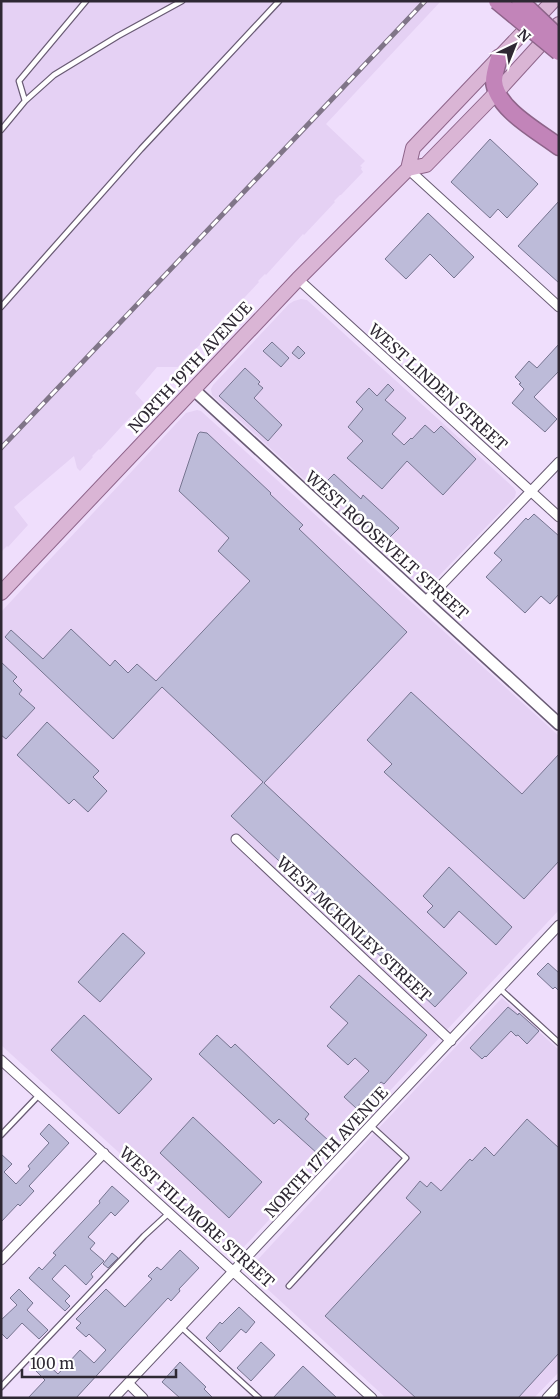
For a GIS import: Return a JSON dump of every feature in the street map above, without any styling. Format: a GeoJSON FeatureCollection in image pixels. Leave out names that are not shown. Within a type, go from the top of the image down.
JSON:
{"type":"FeatureCollection","features":[{"type":"Feature","properties":{"kind":"highway"},"geometry":{"type":"LineString","coordinates":[[497,1],[559,52]]}},
{"type":"Feature","properties":{"kind":"highway"},"geometry":{"type":"LineString","coordinates":[[520,1],[559,38]]}},
{"type":"Feature","properties":{"kind":"highway"},"geometry":{"type":"LineString","coordinates":[[499,58],[494,79],[497,92],[505,106],[513,114],[559,147]]}},
{"type":"Feature","properties":{"kind":"main road","name":"NORTH 19TH AVENUE"},"geometry":{"type":"LineString","coordinates":[[1,593],[298,279],[408,169],[414,148],[552,1]]}},
{"type":"Feature","properties":{"kind":"main road","name":"NORTH 19TH AVENUE"},"geometry":{"type":"LineString","coordinates":[[408,169],[426,165],[497,92],[559,24]]}},
{"type":"Feature","properties":{"kind":"street"},"geometry":{"type":"LineString","coordinates":[[408,169],[559,307]]}},
{"type":"Feature","properties":{"kind":"street","name":"WEST LINDEN STREET"},"geometry":{"type":"LineString","coordinates":[[298,279],[559,517]]}},
{"type":"Feature","properties":{"kind":"street","name":"WEST ROOSEVELT STREET"},"geometry":{"type":"LineString","coordinates":[[193,389],[559,724]]}},
{"type":"Feature","properties":{"kind":"street"},"geometry":{"type":"LineString","coordinates":[[425,602],[559,462]]}},
{"type":"Feature","properties":{"kind":"street","name":"WEST MCKINLEY STREET"},"geometry":{"type":"LineString","coordinates":[[236,839],[451,1041]]}},
{"type":"Feature","properties":{"kind":"street","name":"NORTH 17TH AVENUE"},"geometry":{"type":"LineString","coordinates":[[114,1398],[500,989],[555,937],[559,926]]}},
{"type":"Feature","properties":{"kind":"street","name":"WEST FILLMORE STREET"},"geometry":{"type":"LineString","coordinates":[[1,1060],[372,1398]]}},
{"type":"Feature","properties":{"kind":"street"},"geometry":{"type":"LineString","coordinates":[[1,1260],[104,1153]]}},
{"type":"Feature","properties":{"kind":"street"},"geometry":{"type":"LineString","coordinates":[[128,1383],[143,1398]]}},
{"type":"Feature","properties":{"kind":"street"},"geometry":{"type":"LineString","coordinates":[[547,1398],[559,1385]]}},
{"type":"Feature","properties":{"kind":"lane"},"geometry":{"type":"LineString","coordinates":[[25,101],[19,81],[86,1]]}},
{"type":"Feature","properties":{"kind":"lane"},"geometry":{"type":"LineString","coordinates":[[1,130],[25,101],[54,75],[118,36],[182,1]]}},
{"type":"Feature","properties":{"kind":"lane"},"geometry":{"type":"LineString","coordinates":[[1,306],[141,149],[279,1]]}},
{"type":"Feature","properties":{"kind":"lane"},"geometry":{"type":"LineString","coordinates":[[500,989],[559,1042]]}},
{"type":"Feature","properties":{"kind":"lane"},"geometry":{"type":"LineString","coordinates":[[1,1135],[40,1094]]}},
{"type":"Feature","properties":{"kind":"lane"},"geometry":{"type":"LineString","coordinates":[[289,1286],[406,1158],[371,1126]]}},
{"type":"Feature","properties":{"kind":"lane"},"geometry":{"type":"LineString","coordinates":[[1,1387],[169,1212]]}},
{"type":"Feature","properties":{"kind":"lane"},"geometry":{"type":"LineString","coordinates":[[180,1326],[258,1398]]}},
{"type":"Feature","properties":{"kind":"shaded area"},"geometry":{"type":"Polygon","coordinates":[[[1,1],[441,1],[326,124],[365,161],[360,166],[363,172],[178,367],[157,367],[135,393],[144,403],[100,450],[92,456],[80,471],[77,468],[74,456],[14,507],[28,525],[1,552],[1,1]]]}},
{"type":"Feature","properties":{"kind":"shaded area"},"geometry":{"type":"Polygon","coordinates":[[[301,299],[307,300],[514,488],[516,492],[515,497],[428,586],[419,584],[212,395],[211,389],[213,385],[289,304],[301,299]]]}},
{"type":"Feature","properties":{"kind":"shaded area"},"geometry":{"type":"Polygon","coordinates":[[[197,410],[201,411],[559,736],[559,910],[240,1251],[231,1254],[1,1045],[1,612],[186,413],[197,410]]]}},
{"type":"Feature","properties":{"kind":"shaded area"},"geometry":{"type":"Polygon","coordinates":[[[502,998],[559,1050],[559,1372],[534,1398],[386,1398],[252,1275],[251,1267],[502,998]]]}},
{"type":"Feature","properties":{"kind":"building"},"geometry":{"type":"Polygon","coordinates":[[[490,139],[538,184],[507,218],[498,209],[490,218],[451,182],[490,139]]]}},
{"type":"Feature","properties":{"kind":"building"},"geometry":{"type":"Polygon","coordinates":[[[559,201],[559,283],[518,246],[559,201]]]}},
{"type":"Feature","properties":{"kind":"building"},"geometry":{"type":"Polygon","coordinates":[[[428,213],[474,257],[454,278],[430,254],[406,279],[385,259],[428,213]]]}},
{"type":"Feature","properties":{"kind":"building"},"geometry":{"type":"Polygon","coordinates":[[[272,342],[289,358],[281,367],[263,351],[272,342]]]}},
{"type":"Feature","properties":{"kind":"building"},"geometry":{"type":"Polygon","coordinates":[[[559,344],[559,371],[534,397],[557,419],[545,432],[512,403],[524,389],[515,377],[529,361],[537,368],[559,344]]]}},
{"type":"Feature","properties":{"kind":"building"},"geometry":{"type":"Polygon","coordinates":[[[298,346],[305,353],[299,359],[292,353],[298,346]]]}},
{"type":"Feature","properties":{"kind":"building"},"geometry":{"type":"Polygon","coordinates":[[[245,368],[260,382],[258,384],[263,388],[254,398],[282,425],[268,441],[219,396],[245,368]]]}},
{"type":"Feature","properties":{"kind":"building"},"geometry":{"type":"Polygon","coordinates":[[[388,384],[394,390],[385,400],[406,418],[392,434],[404,445],[425,425],[434,433],[441,426],[476,459],[443,495],[407,461],[382,489],[347,458],[363,441],[348,427],[363,409],[356,402],[369,388],[377,396],[388,384]]]}},
{"type":"Feature","properties":{"kind":"building"},"geometry":{"type":"Polygon","coordinates":[[[200,432],[207,433],[271,493],[303,525],[299,529],[407,632],[264,783],[467,973],[435,1007],[231,816],[263,782],[162,687],[113,739],[5,637],[11,630],[43,659],[71,629],[110,666],[115,660],[128,673],[137,664],[156,681],[250,581],[218,551],[229,538],[179,491],[200,432]]]}},
{"type":"Feature","properties":{"kind":"building"},"geometry":{"type":"Polygon","coordinates":[[[334,474],[361,499],[363,495],[399,528],[385,542],[323,485],[334,474]]]}},
{"type":"Feature","properties":{"kind":"building"},"geometry":{"type":"Polygon","coordinates":[[[534,514],[559,536],[559,594],[550,604],[541,596],[525,613],[486,577],[502,560],[494,553],[526,518],[528,520],[534,514]]]}},
{"type":"Feature","properties":{"kind":"building"},"geometry":{"type":"Polygon","coordinates":[[[1,662],[17,677],[13,681],[22,690],[19,694],[35,708],[6,739],[1,735],[1,662]]]}},
{"type":"Feature","properties":{"kind":"building"},"geometry":{"type":"Polygon","coordinates":[[[411,692],[522,794],[559,754],[559,861],[524,899],[384,772],[392,764],[367,740],[411,692]]]}},
{"type":"Feature","properties":{"kind":"building"},"geometry":{"type":"Polygon","coordinates":[[[47,722],[99,771],[93,777],[107,791],[88,812],[74,799],[69,804],[17,755],[47,722]]]}},
{"type":"Feature","properties":{"kind":"building"},"geometry":{"type":"Polygon","coordinates":[[[449,867],[512,927],[496,945],[459,911],[444,928],[427,912],[433,906],[423,896],[449,867]]]}},
{"type":"Feature","properties":{"kind":"building"},"geometry":{"type":"Polygon","coordinates":[[[123,933],[145,953],[100,1002],[78,982],[123,933]]]}},
{"type":"Feature","properties":{"kind":"building"},"geometry":{"type":"Polygon","coordinates":[[[548,963],[559,973],[559,991],[555,987],[553,989],[537,974],[548,963]]]}},
{"type":"Feature","properties":{"kind":"building"},"geometry":{"type":"Polygon","coordinates":[[[359,975],[427,1035],[384,1084],[381,1082],[356,1108],[344,1097],[369,1071],[355,1058],[348,1065],[327,1046],[348,1023],[330,1007],[359,975]]]}},
{"type":"Feature","properties":{"kind":"building"},"geometry":{"type":"Polygon","coordinates":[[[508,1007],[518,1015],[519,1013],[539,1031],[527,1044],[511,1031],[482,1059],[470,1048],[508,1007]]]}},
{"type":"Feature","properties":{"kind":"building"},"geometry":{"type":"Polygon","coordinates":[[[84,1015],[152,1079],[119,1114],[51,1050],[84,1015]]]}},
{"type":"Feature","properties":{"kind":"building"},"geometry":{"type":"Polygon","coordinates":[[[217,1035],[231,1048],[235,1044],[309,1114],[305,1119],[329,1141],[318,1154],[279,1119],[274,1124],[199,1054],[217,1035]]]}},
{"type":"Feature","properties":{"kind":"building"},"geometry":{"type":"Polygon","coordinates":[[[193,1117],[262,1182],[229,1218],[160,1153],[193,1117]]]}},
{"type":"Feature","properties":{"kind":"building"},"geometry":{"type":"Polygon","coordinates":[[[527,1119],[559,1148],[559,1353],[518,1398],[416,1398],[325,1316],[421,1212],[406,1198],[420,1181],[427,1187],[431,1182],[441,1191],[470,1159],[472,1161],[485,1147],[494,1156],[527,1119]]]}},
{"type":"Feature","properties":{"kind":"building"},"geometry":{"type":"Polygon","coordinates":[[[49,1124],[69,1143],[29,1186],[34,1191],[1,1222],[1,1154],[12,1164],[4,1172],[16,1184],[30,1169],[28,1166],[49,1143],[40,1134],[49,1124]]]}},
{"type":"Feature","properties":{"kind":"building"},"geometry":{"type":"Polygon","coordinates":[[[112,1186],[129,1201],[115,1216],[111,1212],[88,1237],[95,1243],[90,1249],[104,1261],[91,1274],[93,1277],[86,1285],[65,1265],[52,1279],[70,1296],[65,1301],[70,1306],[65,1311],[29,1278],[39,1267],[42,1270],[56,1255],[53,1253],[100,1203],[99,1201],[112,1186]]]}},
{"type":"Feature","properties":{"kind":"building"},"geometry":{"type":"Polygon","coordinates":[[[180,1250],[199,1268],[179,1289],[180,1291],[171,1301],[167,1299],[76,1398],[28,1398],[45,1380],[33,1368],[42,1359],[58,1374],[80,1350],[94,1363],[106,1350],[89,1334],[86,1337],[76,1328],[81,1323],[76,1319],[106,1289],[125,1307],[152,1279],[148,1276],[157,1267],[161,1270],[180,1250]]]}},
{"type":"Feature","properties":{"kind":"building"},"geometry":{"type":"Polygon","coordinates":[[[112,1253],[118,1258],[108,1268],[103,1264],[112,1253]]]}},
{"type":"Feature","properties":{"kind":"building"},"geometry":{"type":"Polygon","coordinates":[[[19,1289],[33,1303],[27,1310],[48,1330],[39,1339],[22,1323],[7,1339],[1,1333],[1,1320],[17,1305],[10,1298],[19,1289]]]}},
{"type":"Feature","properties":{"kind":"building"},"geometry":{"type":"Polygon","coordinates":[[[239,1307],[255,1322],[246,1333],[241,1329],[220,1352],[206,1338],[220,1322],[222,1324],[239,1307]]]}},
{"type":"Feature","properties":{"kind":"building"},"geometry":{"type":"Polygon","coordinates":[[[261,1342],[275,1355],[251,1381],[237,1368],[261,1342]]]}},
{"type":"Feature","properties":{"kind":"building"},"geometry":{"type":"Polygon","coordinates":[[[180,1362],[206,1387],[204,1389],[213,1398],[180,1398],[162,1382],[180,1362]]]}},
{"type":"Feature","properties":{"kind":"building"},"geometry":{"type":"Polygon","coordinates":[[[303,1366],[323,1385],[337,1398],[273,1398],[303,1366]]]}},
{"type":"Feature","properties":{"kind":"railway"},"geometry":{"type":"LineString","coordinates":[[1,448],[425,1]]}}]}
